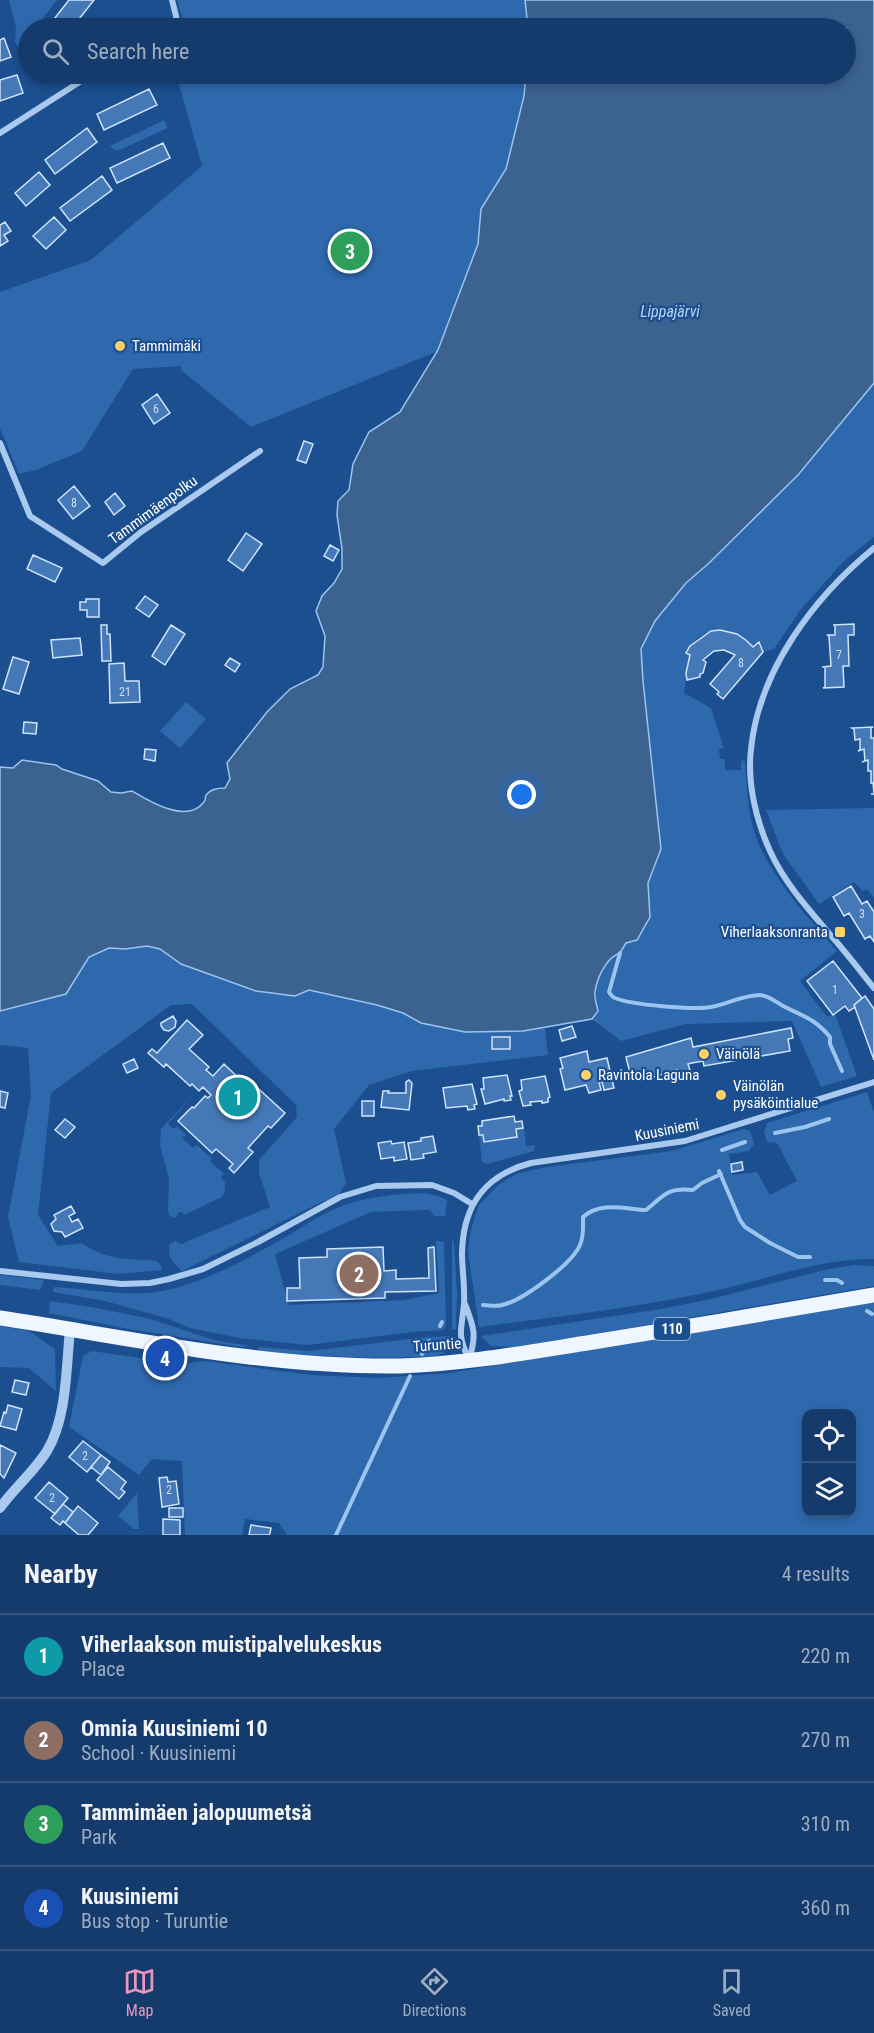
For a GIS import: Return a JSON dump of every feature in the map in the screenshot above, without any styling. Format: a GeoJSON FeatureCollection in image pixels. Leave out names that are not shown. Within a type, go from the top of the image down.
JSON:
{"type":"FeatureCollection","features":[{"type":"Feature","properties":{"kind":"main road","name":"Turuntie"},"geometry":{"type":"LineString","coordinates":[[0,1318],[240,1356],[325,1364],[400,1365],[469,1361],[874,1295]]}},
{"type":"Feature","properties":{"kind":"street"},"geometry":{"type":"LineString","coordinates":[[172,0],[176,18]]}},
{"type":"Feature","properties":{"kind":"street"},"geometry":{"type":"LineString","coordinates":[[0,133],[76,84]]}},
{"type":"Feature","properties":{"kind":"street","name":"Tammimäenpolku"},"geometry":{"type":"LineString","coordinates":[[0,442],[30,516],[103,563],[141,532],[260,451]]}},
{"type":"Feature","properties":{"kind":"street"},"geometry":{"type":"LineString","coordinates":[[874,548],[834,585],[793,637],[774,671],[760,706],[751,743],[750,769],[754,806],[775,860],[809,911],[874,988]]}},
{"type":"Feature","properties":{"kind":"street","name":"Kuusiniemi"},"geometry":{"type":"LineString","coordinates":[[469,1361],[461,1344],[460,1325],[464,1303],[463,1236],[472,1204],[499,1176],[513,1168],[531,1163],[685,1141],[874,1082]]}},
{"type":"Feature","properties":{"kind":"street"},"geometry":{"type":"LineString","coordinates":[[0,1270],[111,1284],[150,1282],[203,1269],[340,1197],[376,1186],[432,1185],[454,1193],[472,1204]]}},
{"type":"Feature","properties":{"kind":"street","name":"Kuusiniemi"},"geometry":{"type":"LineString","coordinates":[[464,1303],[473,1324],[475,1342],[469,1361]]}},
{"type":"Feature","properties":{"kind":"street"},"geometry":{"type":"LineString","coordinates":[[0,1508],[49,1449],[62,1406],[70,1330]]}},
{"type":"Feature","properties":{"kind":"shaded area"},"geometry":{"type":"Polygon","coordinates":[[[9,0],[57,0],[43,18],[18,18],[18,47],[15,42],[16,27],[9,0]]]}},
{"type":"Feature","properties":{"kind":"shaded area","name":"Lippajärvi"},"geometry":{"type":"Polygon","coordinates":[[[177,0],[874,0],[874,537],[843,562],[801,609],[774,649],[763,652],[759,643],[753,647],[736,635],[727,632],[718,631],[702,635],[686,652],[690,655],[684,693],[711,708],[724,748],[719,749],[720,759],[725,759],[725,770],[741,770],[741,762],[745,761],[747,794],[760,847],[785,889],[837,951],[800,981],[827,1017],[835,1014],[857,1076],[821,1087],[792,1021],[686,1024],[621,1041],[592,1019],[545,1028],[548,1055],[412,1071],[369,1085],[334,1129],[346,1183],[340,1193],[182,1271],[170,1256],[170,1244],[175,1241],[181,1244],[270,1207],[259,1173],[259,1160],[297,1117],[296,1105],[192,1004],[171,1005],[51,1093],[38,1215],[58,1246],[82,1243],[108,1256],[156,1261],[162,1270],[118,1274],[19,1262],[8,1217],[31,1095],[28,1048],[0,1045],[0,767],[13,768],[22,760],[56,765],[98,781],[111,792],[132,791],[157,805],[178,811],[196,809],[211,791],[225,788],[230,779],[227,763],[267,712],[290,689],[318,675],[323,667],[325,636],[316,611],[322,596],[334,583],[342,569],[342,549],[337,515],[338,501],[349,490],[353,464],[369,432],[400,412],[438,351],[251,427],[181,370],[181,366],[133,369],[82,451],[36,470],[19,474],[0,428],[0,292],[91,260],[202,166],[179,84],[856,84],[856,18],[182,18],[177,0]]]}},
{"type":"Feature","properties":{"kind":"shaded area"},"geometry":{"type":"Polygon","coordinates":[[[164,120],[168,128],[119,150],[114,150],[110,146],[164,120]]]}},
{"type":"Feature","properties":{"kind":"shaded area"},"geometry":{"type":"Polygon","coordinates":[[[186,702],[206,719],[180,748],[160,731],[186,702]]]}},
{"type":"Feature","properties":{"kind":"shaded area"},"geometry":{"type":"Polygon","coordinates":[[[874,808],[874,897],[854,882],[819,904],[783,854],[766,810],[874,808]]]}},
{"type":"Feature","properties":{"kind":"shaded area"},"geometry":{"type":"Polygon","coordinates":[[[198,1090],[168,1124],[174,1129],[177,1126],[186,1135],[182,1138],[193,1148],[197,1145],[212,1159],[210,1161],[224,1174],[221,1178],[225,1182],[225,1192],[222,1197],[184,1215],[178,1212],[177,1217],[174,1218],[169,1215],[168,1210],[169,1179],[160,1145],[161,1129],[198,1090]]]}},
{"type":"Feature","properties":{"kind":"shaded area"},"geometry":{"type":"Polygon","coordinates":[[[867,1092],[874,1113],[874,1259],[832,1262],[652,1303],[479,1327],[468,1252],[471,1229],[479,1205],[498,1185],[516,1174],[546,1167],[672,1151],[744,1129],[750,1131],[754,1144],[749,1151],[729,1154],[732,1175],[757,1172],[770,1195],[797,1181],[777,1143],[767,1142],[764,1132],[767,1123],[867,1092]]]}},
{"type":"Feature","properties":{"kind":"shaded area"},"geometry":{"type":"Polygon","coordinates":[[[524,1128],[526,1146],[535,1145],[534,1151],[487,1164],[482,1162],[479,1135],[483,1135],[484,1142],[517,1137],[516,1129],[524,1128]]]}},
{"type":"Feature","properties":{"kind":"shaded area"},"geometry":{"type":"Polygon","coordinates":[[[424,1193],[447,1200],[445,1216],[434,1216],[430,1210],[371,1212],[275,1254],[289,1305],[404,1300],[439,1293],[436,1241],[444,1242],[446,1326],[443,1330],[307,1345],[239,1338],[190,1328],[169,1319],[105,1301],[53,1292],[54,1287],[128,1293],[172,1289],[229,1267],[339,1207],[376,1197],[424,1193]]]}},
{"type":"Feature","properties":{"kind":"shaded area"},"geometry":{"type":"Polygon","coordinates":[[[452,1240],[454,1242],[457,1294],[456,1329],[454,1330],[452,1329],[452,1240]]]}},
{"type":"Feature","properties":{"kind":"shaded area"},"geometry":{"type":"Polygon","coordinates":[[[854,1265],[874,1266],[874,1286],[517,1347],[491,1346],[481,1336],[661,1309],[854,1265]]]}},
{"type":"Feature","properties":{"kind":"shaded area"},"geometry":{"type":"Polygon","coordinates":[[[0,1275],[44,1280],[40,1290],[0,1285],[0,1275]]]}},
{"type":"Feature","properties":{"kind":"shaded area"},"geometry":{"type":"Polygon","coordinates":[[[50,1301],[147,1318],[214,1340],[249,1346],[241,1347],[129,1329],[49,1313],[50,1301]]]}},
{"type":"Feature","properties":{"kind":"shaded area"},"geometry":{"type":"Polygon","coordinates":[[[874,1302],[874,1535],[287,1535],[279,1523],[245,1519],[242,1535],[185,1535],[182,1461],[152,1459],[139,1475],[69,1427],[83,1356],[92,1351],[182,1364],[205,1361],[311,1375],[379,1378],[449,1373],[874,1302]]]}},
{"type":"Feature","properties":{"kind":"shaded area"},"geometry":{"type":"Polygon","coordinates":[[[0,1326],[29,1331],[55,1349],[56,1391],[29,1368],[0,1367],[0,1326]]]}},
{"type":"Feature","properties":{"kind":"shaded area"},"geometry":{"type":"Polygon","coordinates":[[[451,1336],[454,1338],[451,1347],[446,1352],[426,1357],[351,1357],[258,1351],[259,1347],[309,1351],[451,1336]]]}},
{"type":"Feature","properties":{"kind":"shaded area"},"geometry":{"type":"Polygon","coordinates":[[[137,1493],[139,1529],[134,1529],[118,1516],[137,1493]]]}},
{"type":"Feature","properties":{"kind":"water","name":"Lippajärvi"},"geometry":{"type":"Polygon","coordinates":[[[525,0],[874,0],[874,383],[798,475],[686,583],[655,621],[641,649],[661,849],[648,883],[650,917],[637,940],[626,943],[620,953],[615,955],[603,968],[595,992],[598,1011],[592,1019],[523,1031],[465,1032],[421,1023],[403,1013],[377,1005],[309,990],[295,996],[256,991],[181,964],[160,949],[147,946],[125,949],[109,948],[89,957],[66,994],[0,1011],[0,767],[13,768],[22,760],[56,765],[98,781],[111,792],[132,791],[157,805],[178,811],[196,809],[205,801],[209,792],[225,788],[230,779],[227,763],[267,712],[290,689],[318,675],[323,667],[325,636],[316,611],[322,596],[334,583],[342,569],[342,549],[337,515],[338,501],[349,490],[353,464],[369,432],[400,412],[438,350],[478,244],[481,209],[506,169],[525,84],[856,84],[856,18],[527,18],[525,0]]]}},
{"type":"Feature","properties":{"kind":"building"},"geometry":{"type":"Polygon","coordinates":[[[69,0],[94,0],[80,18],[55,18],[69,0]]]}},
{"type":"Feature","properties":{"kind":"building"},"geometry":{"type":"Polygon","coordinates":[[[4,38],[11,57],[0,61],[0,40],[4,38]]]}},
{"type":"Feature","properties":{"kind":"building"},"geometry":{"type":"Polygon","coordinates":[[[17,75],[18,84],[23,93],[0,101],[0,80],[17,75]]]}},
{"type":"Feature","properties":{"kind":"building"},"geometry":{"type":"Polygon","coordinates":[[[149,89],[157,105],[104,130],[97,114],[149,89]]]}},
{"type":"Feature","properties":{"kind":"building"},"geometry":{"type":"Polygon","coordinates":[[[87,128],[97,142],[55,174],[45,160],[87,128]]]}},
{"type":"Feature","properties":{"kind":"building"},"geometry":{"type":"Polygon","coordinates":[[[163,143],[170,158],[117,183],[110,168],[163,143]]]}},
{"type":"Feature","properties":{"kind":"building"},"geometry":{"type":"Polygon","coordinates":[[[39,172],[50,185],[26,206],[15,193],[39,172]]]}},
{"type":"Feature","properties":{"kind":"building"},"geometry":{"type":"Polygon","coordinates":[[[102,176],[112,190],[70,221],[60,208],[102,176]]]}},
{"type":"Feature","properties":{"kind":"building"},"geometry":{"type":"Polygon","coordinates":[[[54,217],[66,230],[46,249],[33,236],[54,217]]]}},
{"type":"Feature","properties":{"kind":"building"},"geometry":{"type":"Polygon","coordinates":[[[5,222],[11,231],[4,235],[8,241],[0,246],[0,225],[5,222]]]}},
{"type":"Feature","properties":{"kind":"building"},"geometry":{"type":"Polygon","coordinates":[[[157,394],[170,413],[154,424],[142,405],[157,394]]]}},
{"type":"Feature","properties":{"kind":"building"},"geometry":{"type":"Polygon","coordinates":[[[304,441],[313,444],[306,463],[297,460],[304,441]]]}},
{"type":"Feature","properties":{"kind":"building"},"geometry":{"type":"Polygon","coordinates":[[[74,486],[90,506],[73,519],[58,500],[74,486]]]}},
{"type":"Feature","properties":{"kind":"building"},"geometry":{"type":"Polygon","coordinates":[[[115,493],[125,506],[114,515],[105,502],[115,493]]]}},
{"type":"Feature","properties":{"kind":"building"},"geometry":{"type":"Polygon","coordinates":[[[246,533],[262,544],[243,571],[228,560],[246,533]]]}},
{"type":"Feature","properties":{"kind":"building"},"geometry":{"type":"Polygon","coordinates":[[[330,545],[339,550],[333,561],[324,556],[330,545]]]}},
{"type":"Feature","properties":{"kind":"building"},"geometry":{"type":"Polygon","coordinates":[[[33,555],[62,568],[55,582],[27,569],[33,555]]]}},
{"type":"Feature","properties":{"kind":"building"},"geometry":{"type":"Polygon","coordinates":[[[145,596],[158,605],[149,617],[136,608],[145,596]]]}},
{"type":"Feature","properties":{"kind":"building"},"geometry":{"type":"Polygon","coordinates":[[[86,599],[99,599],[99,617],[87,617],[87,610],[80,610],[80,602],[86,602],[86,599]]]}},
{"type":"Feature","properties":{"kind":"building"},"geometry":{"type":"Polygon","coordinates":[[[854,624],[854,635],[848,635],[849,666],[843,666],[844,687],[823,688],[825,687],[825,667],[822,667],[831,666],[829,636],[827,635],[835,635],[835,625],[833,625],[854,624]]]}},
{"type":"Feature","properties":{"kind":"building"},"geometry":{"type":"Polygon","coordinates":[[[101,625],[107,625],[107,634],[110,634],[111,661],[102,661],[101,625]]]}},
{"type":"Feature","properties":{"kind":"building"},"geometry":{"type":"Polygon","coordinates":[[[171,625],[185,634],[165,665],[152,656],[171,625]]]}},
{"type":"Feature","properties":{"kind":"building"},"geometry":{"type":"Polygon","coordinates":[[[720,630],[737,634],[753,647],[759,642],[763,652],[723,699],[710,684],[735,655],[724,650],[714,651],[703,660],[706,662],[700,677],[687,680],[686,673],[690,655],[686,653],[690,646],[711,631],[720,630]]]}},
{"type":"Feature","properties":{"kind":"building"},"geometry":{"type":"Polygon","coordinates":[[[80,638],[82,655],[53,658],[51,640],[80,638]]]}},
{"type":"Feature","properties":{"kind":"building"},"geometry":{"type":"Polygon","coordinates":[[[13,657],[29,662],[19,694],[3,689],[13,657]]]}},
{"type":"Feature","properties":{"kind":"building"},"geometry":{"type":"Polygon","coordinates":[[[230,658],[240,664],[235,672],[225,665],[230,658]]]}},
{"type":"Feature","properties":{"kind":"building"},"geometry":{"type":"Polygon","coordinates":[[[124,663],[125,681],[139,681],[140,702],[110,703],[109,664],[124,663]]]}},
{"type":"Feature","properties":{"kind":"building"},"geometry":{"type":"Polygon","coordinates":[[[24,722],[37,723],[36,734],[23,733],[24,722]]]}},
{"type":"Feature","properties":{"kind":"building"},"geometry":{"type":"Polygon","coordinates":[[[873,727],[871,738],[874,738],[874,794],[871,771],[868,771],[868,760],[865,761],[864,749],[858,751],[860,750],[860,739],[855,740],[852,728],[873,727]]]}},
{"type":"Feature","properties":{"kind":"building"},"geometry":{"type":"Polygon","coordinates":[[[145,749],[156,750],[155,761],[144,759],[145,749]]]}},
{"type":"Feature","properties":{"kind":"building"},"geometry":{"type":"Polygon","coordinates":[[[851,886],[862,904],[867,901],[874,912],[874,942],[870,936],[865,939],[849,913],[844,916],[833,897],[851,886]]]}},
{"type":"Feature","properties":{"kind":"building"},"geometry":{"type":"Polygon","coordinates":[[[833,961],[862,998],[849,1011],[845,1006],[833,1015],[807,981],[833,961]]]}},
{"type":"Feature","properties":{"kind":"building"},"geometry":{"type":"Polygon","coordinates":[[[865,996],[874,1009],[874,1060],[854,1005],[865,996]]]}},
{"type":"Feature","properties":{"kind":"building"},"geometry":{"type":"Polygon","coordinates":[[[173,1016],[176,1021],[175,1027],[169,1031],[164,1030],[161,1023],[173,1016]]]}},
{"type":"Feature","properties":{"kind":"building"},"geometry":{"type":"Polygon","coordinates":[[[187,1020],[203,1035],[189,1049],[209,1067],[206,1070],[213,1076],[224,1064],[246,1085],[250,1081],[285,1113],[271,1128],[268,1126],[248,1148],[253,1152],[234,1173],[229,1168],[233,1164],[216,1149],[212,1153],[178,1121],[205,1096],[208,1098],[211,1095],[203,1087],[199,1091],[192,1084],[190,1086],[166,1064],[164,1067],[148,1053],[152,1049],[157,1053],[187,1020]]]}},
{"type":"Feature","properties":{"kind":"building"},"geometry":{"type":"Polygon","coordinates":[[[572,1026],[576,1037],[562,1041],[559,1030],[572,1026]]]}},
{"type":"Feature","properties":{"kind":"building","name":"Väinölä"},"geometry":{"type":"Polygon","coordinates":[[[791,1028],[793,1038],[788,1039],[790,1051],[704,1066],[703,1061],[692,1063],[688,1064],[690,1070],[678,1074],[677,1070],[640,1081],[637,1071],[630,1073],[626,1057],[691,1038],[693,1047],[791,1028]]]}},
{"type":"Feature","properties":{"kind":"building"},"geometry":{"type":"Polygon","coordinates":[[[492,1037],[510,1037],[510,1049],[492,1049],[492,1037]]]}},
{"type":"Feature","properties":{"kind":"building","name":"Ravintola Laguna"},"geometry":{"type":"Polygon","coordinates":[[[587,1051],[589,1062],[607,1058],[614,1088],[604,1090],[602,1082],[599,1082],[601,1090],[589,1093],[586,1085],[565,1090],[560,1058],[587,1051]]]}},
{"type":"Feature","properties":{"kind":"building"},"geometry":{"type":"Polygon","coordinates":[[[134,1059],[138,1068],[127,1073],[123,1064],[134,1059]]]}},
{"type":"Feature","properties":{"kind":"building"},"geometry":{"type":"Polygon","coordinates":[[[507,1075],[511,1100],[504,1101],[504,1099],[485,1104],[481,1089],[484,1089],[483,1078],[507,1075]]]}},
{"type":"Feature","properties":{"kind":"building"},"geometry":{"type":"Polygon","coordinates":[[[545,1076],[550,1097],[548,1102],[530,1102],[531,1105],[523,1106],[519,1091],[522,1090],[521,1080],[545,1076]]]}},
{"type":"Feature","properties":{"kind":"building"},"geometry":{"type":"Polygon","coordinates":[[[409,1080],[412,1083],[409,1110],[381,1107],[383,1091],[406,1093],[406,1082],[409,1080]]]}},
{"type":"Feature","properties":{"kind":"building"},"geometry":{"type":"Polygon","coordinates":[[[472,1084],[477,1104],[474,1105],[475,1109],[468,1110],[467,1106],[446,1108],[443,1088],[472,1084]]]}},
{"type":"Feature","properties":{"kind":"building"},"geometry":{"type":"Polygon","coordinates":[[[0,1091],[8,1093],[5,1108],[0,1107],[0,1091]]]}},
{"type":"Feature","properties":{"kind":"building"},"geometry":{"type":"Polygon","coordinates":[[[362,1101],[374,1101],[374,1116],[362,1116],[362,1101]]]}},
{"type":"Feature","properties":{"kind":"building"},"geometry":{"type":"Polygon","coordinates":[[[514,1116],[515,1122],[522,1121],[523,1128],[516,1129],[517,1137],[484,1142],[483,1135],[479,1135],[478,1126],[482,1126],[482,1121],[514,1116]]]}},
{"type":"Feature","properties":{"kind":"building"},"geometry":{"type":"Polygon","coordinates":[[[65,1119],[75,1127],[65,1138],[55,1130],[65,1119]]]}},
{"type":"Feature","properties":{"kind":"building"},"geometry":{"type":"Polygon","coordinates":[[[433,1136],[436,1152],[423,1154],[424,1158],[411,1160],[408,1143],[433,1136]]]}},
{"type":"Feature","properties":{"kind":"building"},"geometry":{"type":"Polygon","coordinates":[[[391,1141],[392,1144],[404,1142],[407,1159],[394,1161],[394,1157],[381,1159],[378,1143],[391,1141]]]}},
{"type":"Feature","properties":{"kind":"building"},"geometry":{"type":"Polygon","coordinates":[[[742,1162],[743,1170],[732,1172],[731,1164],[742,1162]]]}},
{"type":"Feature","properties":{"kind":"building"},"geometry":{"type":"Polygon","coordinates":[[[71,1206],[75,1213],[69,1216],[72,1222],[78,1219],[83,1228],[65,1237],[62,1232],[54,1231],[51,1224],[56,1219],[54,1215],[71,1206]]]}},
{"type":"Feature","properties":{"kind":"building"},"geometry":{"type":"Polygon","coordinates":[[[383,1247],[384,1271],[396,1270],[396,1279],[429,1278],[428,1248],[434,1247],[436,1291],[385,1292],[385,1298],[287,1301],[287,1288],[300,1288],[299,1258],[327,1257],[327,1249],[383,1247]]]}},
{"type":"Feature","properties":{"kind":"building"},"geometry":{"type":"Polygon","coordinates":[[[15,1380],[29,1383],[26,1395],[12,1392],[15,1380]]]}},
{"type":"Feature","properties":{"kind":"building"},"geometry":{"type":"Polygon","coordinates":[[[8,1405],[22,1409],[16,1430],[0,1426],[8,1405]]]}},
{"type":"Feature","properties":{"kind":"building"},"geometry":{"type":"Polygon","coordinates":[[[83,1441],[101,1455],[87,1472],[69,1457],[83,1441]]]}},
{"type":"Feature","properties":{"kind":"building"},"geometry":{"type":"Polygon","coordinates":[[[0,1445],[16,1453],[4,1478],[0,1474],[0,1445]]]}},
{"type":"Feature","properties":{"kind":"building"},"geometry":{"type":"Polygon","coordinates":[[[101,1455],[110,1462],[101,1475],[91,1467],[101,1455]]]}},
{"type":"Feature","properties":{"kind":"building"},"geometry":{"type":"Polygon","coordinates":[[[108,1467],[126,1482],[121,1489],[125,1492],[119,1499],[97,1480],[108,1467]]]}},
{"type":"Feature","properties":{"kind":"building"},"geometry":{"type":"Polygon","coordinates":[[[167,1477],[168,1482],[176,1481],[179,1504],[162,1507],[159,1478],[167,1477]]]}},
{"type":"Feature","properties":{"kind":"building"},"geometry":{"type":"Polygon","coordinates":[[[49,1482],[68,1498],[55,1514],[35,1498],[49,1482]]]}},
{"type":"Feature","properties":{"kind":"building"},"geometry":{"type":"Polygon","coordinates":[[[63,1504],[73,1512],[65,1523],[63,1521],[60,1525],[51,1518],[63,1504]]]}},
{"type":"Feature","properties":{"kind":"building"},"geometry":{"type":"Polygon","coordinates":[[[78,1506],[98,1523],[88,1535],[79,1535],[65,1523],[78,1506]]]}},
{"type":"Feature","properties":{"kind":"building"},"geometry":{"type":"Polygon","coordinates":[[[169,1508],[183,1508],[183,1517],[169,1517],[169,1508]]]}},
{"type":"Feature","properties":{"kind":"building"},"geometry":{"type":"Polygon","coordinates":[[[163,1519],[180,1520],[180,1535],[163,1535],[163,1519]]]}},
{"type":"Feature","properties":{"kind":"building"},"geometry":{"type":"Polygon","coordinates":[[[251,1525],[271,1528],[270,1533],[269,1535],[249,1535],[251,1525]]]}},
{"type":"Feature","properties":{"kind":"waterway"},"geometry":{"type":"LineString","coordinates":[[620,953],[609,992],[615,998],[648,1005],[702,1008],[717,1006],[748,996],[764,996],[809,1019],[825,1031],[830,1037],[830,1044],[842,1071]]}},
{"type":"Feature","properties":{"kind":"waterway"},"geometry":{"type":"LineString","coordinates":[[775,1133],[829,1119]]}},
{"type":"Feature","properties":{"kind":"waterway"},"geometry":{"type":"LineString","coordinates":[[722,1150],[745,1142]]}},
{"type":"Feature","properties":{"kind":"waterway"},"geometry":{"type":"LineString","coordinates":[[719,1171],[745,1227],[798,1257],[810,1257]]}},
{"type":"Feature","properties":{"kind":"waterway"},"geometry":{"type":"LineString","coordinates":[[483,1305],[497,1306],[511,1302],[546,1281],[575,1253],[583,1235],[583,1217],[590,1212],[605,1207],[646,1210],[667,1193],[685,1189],[693,1190],[721,1174]]}},
{"type":"Feature","properties":{"kind":"waterway"},"geometry":{"type":"LineString","coordinates":[[825,1280],[837,1280],[842,1283]]}},
{"type":"Feature","properties":{"kind":"waterway"},"geometry":{"type":"LineString","coordinates":[[867,1311],[872,1314]]}},
{"type":"Feature","properties":{"kind":"waterway"},"geometry":{"type":"LineString","coordinates":[[440,1326],[442,1322]]}},
{"type":"Feature","properties":{"kind":"waterway"},"geometry":{"type":"LineString","coordinates":[[422,1354],[429,1341]]}},
{"type":"Feature","properties":{"kind":"waterway"},"geometry":{"type":"LineString","coordinates":[[336,1535],[410,1376]]}},
{"type":"Feature","properties":{"kind":"place","name":"Tammimäen jalopuumetsä"},"geometry":{"type":"Point","coordinates":[350,251]}},
{"type":"Feature","properties":{"kind":"place","name":"Tammimäki"},"geometry":{"type":"Point","coordinates":[120,346]}},
{"type":"Feature","properties":{"kind":"place","name":"Viherlaaksonranta"},"geometry":{"type":"Point","coordinates":[840,932]}},
{"type":"Feature","properties":{"kind":"place","name":"Väinölä"},"geometry":{"type":"Point","coordinates":[704,1054]}},
{"type":"Feature","properties":{"kind":"place","name":"Ravintola Laguna"},"geometry":{"type":"Point","coordinates":[586,1075]}},
{"type":"Feature","properties":{"kind":"place","name":"Väinölän pysäköintialue"},"geometry":{"type":"Point","coordinates":[721,1095]}},
{"type":"Feature","properties":{"kind":"place","name":"Viherlaakson muistipalvelukeskus"},"geometry":{"type":"Point","coordinates":[238,1097]}},
{"type":"Feature","properties":{"kind":"place","name":"Omnia Kuusiniemi 10"},"geometry":{"type":"Point","coordinates":[359,1274]}},
{"type":"Feature","properties":{"kind":"place","name":"Kuusiniemi"},"geometry":{"type":"Point","coordinates":[165,1358]}}]}
